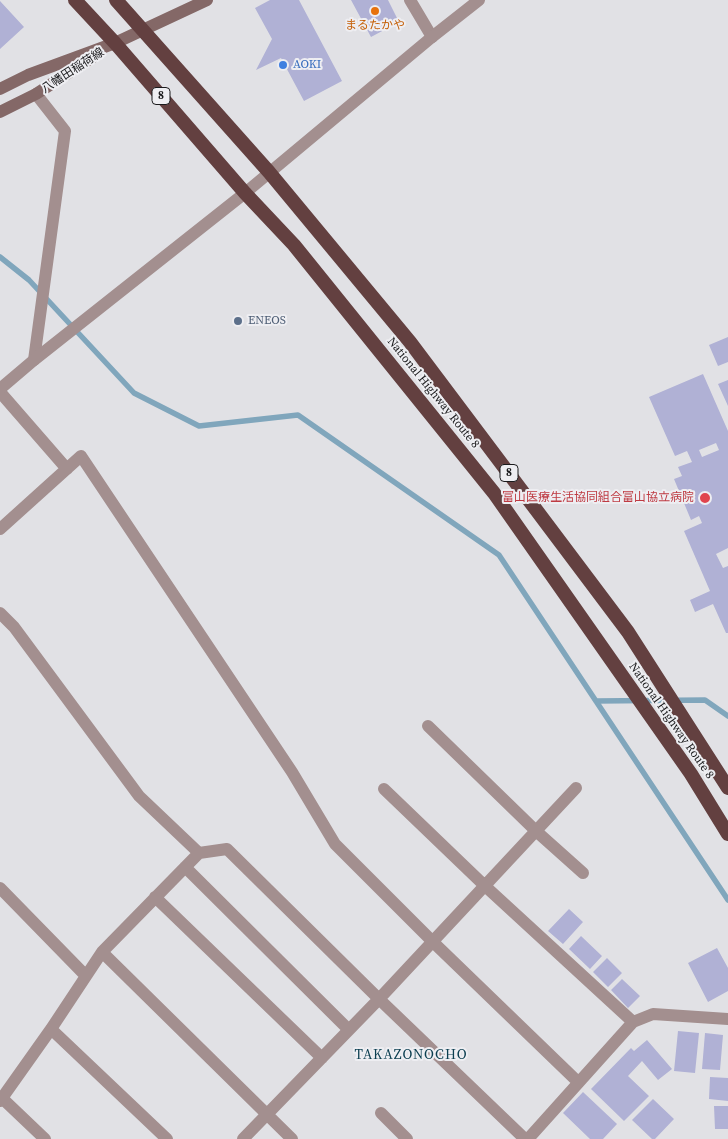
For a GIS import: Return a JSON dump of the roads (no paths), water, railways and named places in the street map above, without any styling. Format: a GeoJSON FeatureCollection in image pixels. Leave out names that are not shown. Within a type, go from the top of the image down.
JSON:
{"type":"FeatureCollection","features":[{"type":"Feature","properties":{"kind":"highway","name":"National Highway Route 8"},"geometry":{"type":"LineString","coordinates":[[75,0],[115,43],[245,193],[294,245],[494,493],[691,774],[728,834]]}},
{"type":"Feature","properties":{"kind":"highway","name":"National Highway Route 8"},"geometry":{"type":"LineString","coordinates":[[116,0],[269,172],[410,342],[622,624],[728,788]]}},
{"type":"Feature","properties":{"kind":"main road"},"geometry":{"type":"LineString","coordinates":[[115,43],[207,0]]}},
{"type":"Feature","properties":{"kind":"main road","name":"八幡田稲荷線"},"geometry":{"type":"LineString","coordinates":[[0,89],[28,75],[115,43]]}},
{"type":"Feature","properties":{"kind":"main road","name":"八幡田稲荷線"},"geometry":{"type":"LineString","coordinates":[[0,112],[36,94],[115,43]]}},
{"type":"Feature","properties":{"kind":"street"},"geometry":{"type":"LineString","coordinates":[[410,0],[432,37]]}},
{"type":"Feature","properties":{"kind":"street"},"geometry":{"type":"LineString","coordinates":[[67,469],[0,391],[34,360],[245,193],[479,0]]}},
{"type":"Feature","properties":{"kind":"street"},"geometry":{"type":"LineString","coordinates":[[34,360],[65,131],[36,94]]}},
{"type":"Feature","properties":{"kind":"street"},"geometry":{"type":"LineString","coordinates":[[0,529],[81,456],[292,772],[335,844],[578,1082]]}},
{"type":"Feature","properties":{"kind":"street"},"geometry":{"type":"LineString","coordinates":[[0,613],[14,627],[139,796],[199,853]]}},
{"type":"Feature","properties":{"kind":"street"},"geometry":{"type":"LineString","coordinates":[[428,726],[583,874]]}},
{"type":"Feature","properties":{"kind":"street"},"geometry":{"type":"LineString","coordinates":[[243,1139],[379,999],[576,788]]}},
{"type":"Feature","properties":{"kind":"street"},"geometry":{"type":"LineString","coordinates":[[384,789],[485,886],[633,1022]]}},
{"type":"Feature","properties":{"kind":"street"},"geometry":{"type":"LineString","coordinates":[[45,1139],[1,1100],[102,952],[199,853],[227,849],[379,999],[526,1139],[633,1022],[653,1014],[728,1019]]}},
{"type":"Feature","properties":{"kind":"street"},"geometry":{"type":"LineString","coordinates":[[185,867],[349,1030]]}},
{"type":"Feature","properties":{"kind":"street"},"geometry":{"type":"LineString","coordinates":[[0,888],[86,976]]}},
{"type":"Feature","properties":{"kind":"street"},"geometry":{"type":"LineString","coordinates":[[155,897],[322,1058]]}},
{"type":"Feature","properties":{"kind":"street"},"geometry":{"type":"LineString","coordinates":[[102,952],[292,1139]]}},
{"type":"Feature","properties":{"kind":"street"},"geometry":{"type":"LineString","coordinates":[[51,1028],[167,1139]]}},
{"type":"Feature","properties":{"kind":"street"},"geometry":{"type":"LineString","coordinates":[[381,1113],[408,1139]]}},
{"type":"Feature","properties":{"kind":"waterway"},"geometry":{"type":"LineString","coordinates":[[0,257],[29,280],[134,393],[199,426],[298,415],[499,555],[728,900]]}},
{"type":"Feature","properties":{"kind":"waterway"},"geometry":{"type":"LineString","coordinates":[[596,701],[705,700],[728,716]]}},
{"type":"Feature","properties":{"kind":"place","name":"まるたかや"},"geometry":{"type":"Point","coordinates":[375,11]}},
{"type":"Feature","properties":{"kind":"place","name":"AOKI"},"geometry":{"type":"Point","coordinates":[283,65]}},
{"type":"Feature","properties":{"kind":"place","name":"ENEOS"},"geometry":{"type":"Point","coordinates":[238,321]}},
{"type":"Feature","properties":{"kind":"place","name":"富山医療生活協同組合富山協立病院"},"geometry":{"type":"Point","coordinates":[705,498]}},
{"type":"Feature","properties":{"kind":"district","name":"TAKAZONOCHO"},"geometry":{"type":"Point","coordinates":[411,1055]}}]}
